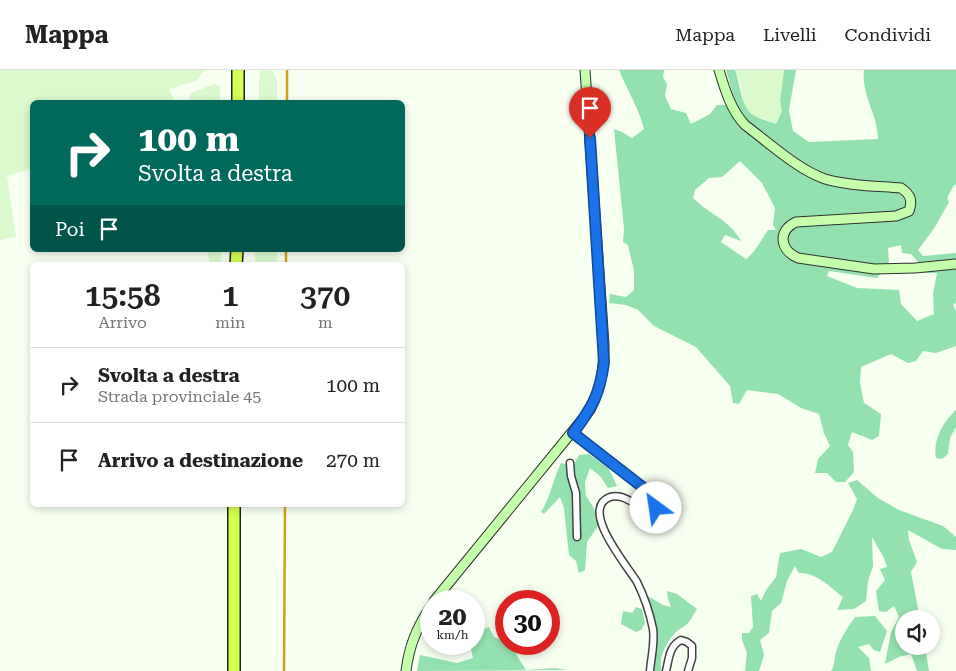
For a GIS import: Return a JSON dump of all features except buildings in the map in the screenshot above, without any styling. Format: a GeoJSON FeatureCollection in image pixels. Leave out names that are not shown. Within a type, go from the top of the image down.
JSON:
{"type":"FeatureCollection","features":[{"type":"Feature","properties":{"kind":"highway"},"geometry":{"type":"LineString","coordinates":[[238,74],[238,100]]}},
{"type":"Feature","properties":{"kind":"highway"},"geometry":{"type":"LineString","coordinates":[[234,507],[234,671]]}},
{"type":"Feature","properties":{"kind":"main road"},"geometry":{"type":"LineString","coordinates":[[443,590],[573,433],[590,410],[598,394],[604,362],[585,70]]}},
{"type":"Feature","properties":{"kind":"main road"},"geometry":{"type":"LineString","coordinates":[[719,70],[731,105],[745,125],[807,171],[845,184],[901,188],[908,192],[911,198],[909,211],[896,216],[796,222],[789,226],[783,237],[784,245],[790,254],[798,258],[874,269],[956,264]]}},
{"type":"Feature","properties":{"kind":"main road"},"geometry":{"type":"LineString","coordinates":[[406,671],[408,653],[420,625]]}},
{"type":"Feature","properties":{"kind":"street"},"geometry":{"type":"LineString","coordinates":[[573,433],[647,490],[654,496],[656,502],[656,508],[647,510],[627,499],[616,496],[604,501],[601,506],[600,516],[611,545],[636,582],[653,630],[650,671]]}},
{"type":"Feature","properties":{"kind":"street"},"geometry":{"type":"LineString","coordinates":[[570,463],[571,476],[576,493],[577,537]]}},
{"type":"Feature","properties":{"kind":"street"},"geometry":{"type":"LineString","coordinates":[[666,671],[671,650],[675,643],[681,640],[692,646],[692,658],[688,671]]}},
{"type":"Feature","properties":{"kind":"green space"},"geometry":{"type":"Polygon","coordinates":[[[0,70],[205,70],[196,81],[169,89],[174,100],[30,100],[30,170],[7,176],[16,237],[0,240],[0,70]]]}},
{"type":"Feature","properties":{"kind":"green space"},"geometry":{"type":"Polygon","coordinates":[[[261,70],[273,71],[277,81],[277,100],[259,100],[259,75],[261,70]]]}},
{"type":"Feature","properties":{"kind":"green space"},"geometry":{"type":"Polygon","coordinates":[[[619,70],[664,70],[663,77],[667,84],[665,96],[671,109],[686,113],[691,124],[710,114],[717,105],[736,105],[726,70],[735,70],[743,101],[749,112],[758,118],[776,124],[782,111],[780,101],[784,70],[796,70],[789,110],[793,131],[809,142],[878,139],[865,88],[864,70],[956,70],[956,185],[954,185],[947,198],[949,202],[935,227],[918,250],[923,256],[956,253],[956,303],[953,305],[956,311],[956,346],[936,353],[923,351],[916,361],[908,363],[891,354],[861,367],[860,383],[864,403],[881,414],[879,436],[872,440],[852,432],[848,445],[853,452],[854,472],[845,482],[836,482],[827,473],[815,473],[818,459],[830,446],[819,414],[801,408],[778,394],[747,390],[739,404],[733,403],[730,386],[696,347],[654,326],[638,310],[626,305],[609,303],[610,294],[626,297],[634,290],[634,271],[628,245],[623,242],[624,229],[614,129],[632,138],[644,129],[636,106],[619,70]],[[740,161],[722,177],[709,178],[695,190],[693,198],[731,227],[741,241],[725,235],[721,242],[746,259],[755,250],[768,230],[776,230],[773,225],[775,208],[762,183],[740,161]],[[901,245],[888,248],[889,262],[877,278],[829,271],[827,276],[857,288],[899,290],[901,304],[917,321],[934,314],[933,294],[937,273],[923,273],[919,263],[911,254],[902,253],[901,245]]]}},
{"type":"Feature","properties":{"kind":"green space"},"geometry":{"type":"Polygon","coordinates":[[[735,70],[784,70],[780,101],[782,111],[776,124],[751,115],[744,104],[740,82],[735,70]]]}},
{"type":"Feature","properties":{"kind":"green space"},"geometry":{"type":"Polygon","coordinates":[[[214,84],[220,86],[220,100],[189,100],[191,93],[214,84]]]}},
{"type":"Feature","properties":{"kind":"green space"},"geometry":{"type":"Polygon","coordinates":[[[207,252],[221,252],[221,262],[209,262],[207,252]]]}},
{"type":"Feature","properties":{"kind":"green space"},"geometry":{"type":"Polygon","coordinates":[[[255,252],[277,252],[277,262],[255,262],[255,252]]]}},
{"type":"Feature","properties":{"kind":"green space"},"geometry":{"type":"Polygon","coordinates":[[[956,410],[956,427],[950,438],[948,454],[942,459],[936,458],[936,444],[940,431],[956,410]]]}},
{"type":"Feature","properties":{"kind":"green space"},"geometry":{"type":"Polygon","coordinates":[[[589,454],[609,469],[617,486],[608,488],[601,477],[590,468],[585,482],[586,496],[594,508],[598,526],[587,542],[585,570],[579,573],[576,561],[569,555],[564,508],[560,497],[544,514],[541,512],[561,463],[573,466],[579,455],[589,454]]]}},
{"type":"Feature","properties":{"kind":"green space"},"geometry":{"type":"Polygon","coordinates":[[[857,480],[878,498],[899,510],[943,526],[956,537],[956,550],[942,549],[908,530],[909,540],[917,562],[911,572],[918,610],[896,610],[894,606],[886,612],[879,611],[876,591],[885,580],[880,569],[887,567],[872,537],[873,566],[868,581],[866,601],[854,609],[837,610],[843,597],[817,578],[805,573],[799,573],[795,566],[787,581],[781,603],[772,611],[769,633],[760,640],[764,655],[759,671],[745,671],[747,653],[742,640],[742,633],[749,633],[753,627],[751,596],[757,594],[761,601],[766,590],[776,577],[780,553],[801,549],[821,557],[832,552],[857,499],[848,483],[857,480]]]}},
{"type":"Feature","properties":{"kind":"green space"},"geometry":{"type":"Polygon","coordinates":[[[667,591],[677,594],[697,609],[685,626],[676,632],[666,645],[661,661],[662,671],[654,671],[657,631],[646,595],[663,605],[671,607],[667,591]]]}},
{"type":"Feature","properties":{"kind":"green space"},"geometry":{"type":"Polygon","coordinates":[[[636,607],[642,609],[645,623],[641,630],[636,632],[621,624],[623,611],[632,613],[636,607]]]}},
{"type":"Feature","properties":{"kind":"green space"},"geometry":{"type":"Polygon","coordinates":[[[875,616],[887,631],[880,652],[874,650],[869,644],[858,647],[869,658],[871,671],[831,671],[840,643],[855,617],[875,616]]]}},
{"type":"Feature","properties":{"kind":"green space"},"geometry":{"type":"Polygon","coordinates":[[[895,624],[895,655],[907,655],[885,664],[891,632],[895,624]]]}},
{"type":"Feature","properties":{"kind":"green space"},"geometry":{"type":"Polygon","coordinates":[[[489,627],[495,637],[495,655],[517,655],[526,670],[555,668],[567,670],[417,671],[420,655],[457,663],[473,658],[472,655],[485,655],[485,628],[489,627]]]}},
{"type":"Feature","properties":{"kind":"green space"},"geometry":{"type":"Polygon","coordinates":[[[911,655],[926,655],[929,671],[917,671],[911,655]]]}},
{"type":"Feature","properties":{"kind":"railway"},"geometry":{"type":"LineString","coordinates":[[287,70],[287,100]]}},
{"type":"Feature","properties":{"kind":"railway"},"geometry":{"type":"LineString","coordinates":[[286,252],[286,262]]}},
{"type":"Feature","properties":{"kind":"railway"},"geometry":{"type":"LineString","coordinates":[[284,671],[285,507]]}},
{"type":"Feature","properties":{"kind":"route"},"geometry":{"type":"LineString","coordinates":[[590,138],[604,362],[598,394],[590,410],[573,433],[654,496],[656,508]]}}]}
